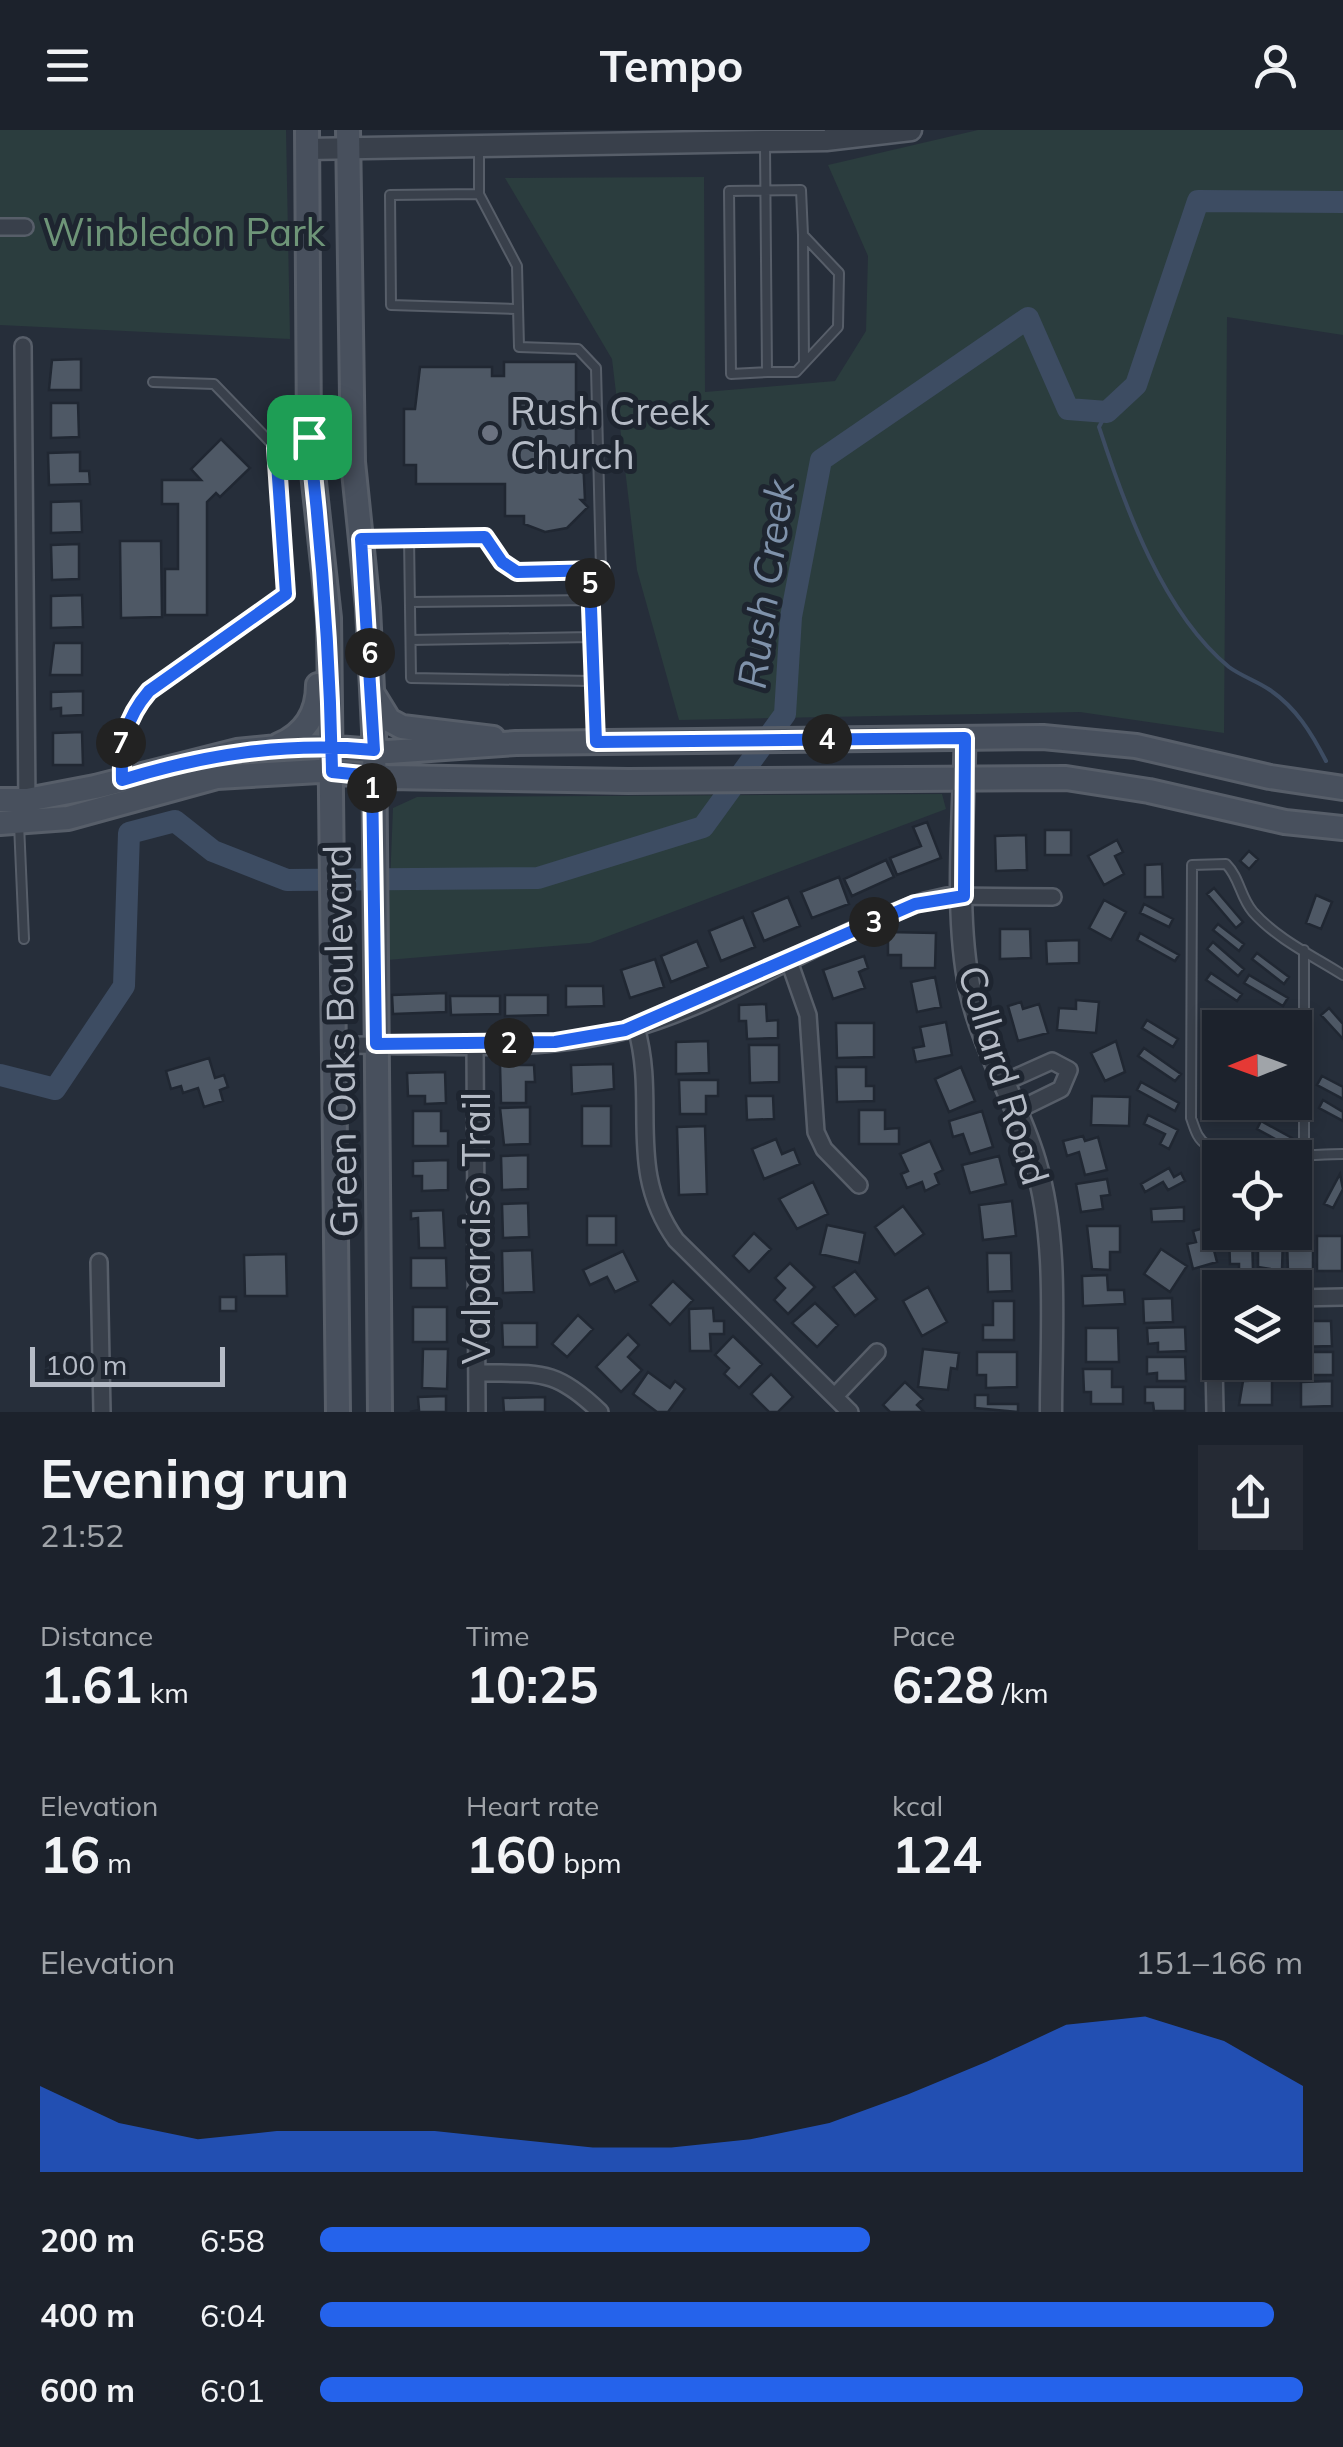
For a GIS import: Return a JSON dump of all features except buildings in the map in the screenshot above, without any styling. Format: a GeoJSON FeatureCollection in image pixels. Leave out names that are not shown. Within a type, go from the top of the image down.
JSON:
{"type":"FeatureCollection","features":[{"type":"Feature","properties":{"kind":"main road"},"geometry":{"type":"LineString","coordinates":[[307,140],[309,437],[324,562],[332,772],[338,1412]]}},
{"type":"Feature","properties":{"kind":"main road","name":"Green Oaks Boulevard"},"geometry":{"type":"LineString","coordinates":[[348,140],[350,368],[374,750],[371,824],[380,1412]]}},
{"type":"Feature","properties":{"kind":"main road"},"geometry":{"type":"LineString","coordinates":[[272,748],[295,738],[315,712],[324,562]]}},
{"type":"Feature","properties":{"kind":"main road"},"geometry":{"type":"LineString","coordinates":[[372,694],[389,720],[402,727],[424,733],[465,732],[516,743]]}},
{"type":"Feature","properties":{"kind":"main road"},"geometry":{"type":"LineString","coordinates":[[126,790],[179,763],[272,748],[331,746],[374,750],[516,743],[965,738],[1070,738],[1136,746],[1270,778],[1343,788]]}},
{"type":"Feature","properties":{"kind":"main road"},"geometry":{"type":"LineString","coordinates":[[596,742],[596,780]]}},
{"type":"Feature","properties":{"kind":"main road"},"geometry":{"type":"LineString","coordinates":[[0,800],[18,817],[126,790],[217,777],[332,772],[372,776],[821,783],[964,777],[1092,781],[1236,812],[1343,828]]}},
{"type":"Feature","properties":{"kind":"street"},"geometry":{"type":"LineString","coordinates":[[307,140],[479,147],[878,137],[911,130]]}},
{"type":"Feature","properties":{"kind":"street"},"geometry":{"type":"LineString","coordinates":[[0,227],[25,227]]}},
{"type":"Feature","properties":{"kind":"street"},"geometry":{"type":"LineString","coordinates":[[18,817],[22,346]]}},
{"type":"Feature","properties":{"kind":"street","name":"Collard Road"},"geometry":{"type":"LineString","coordinates":[[965,738],[964,896],[970,991],[1036,1162],[1049,1240],[1051,1412]]}},
{"type":"Feature","properties":{"kind":"street"},"geometry":{"type":"LineString","coordinates":[[335,1045],[568,1041],[636,1027],[915,904],[964,896],[1054,896]]}},
{"type":"Feature","properties":{"kind":"street"},"geometry":{"type":"LineString","coordinates":[[788,960],[808,1015],[816,1132],[824,1149],[860,1185]]}},
{"type":"Feature","properties":{"kind":"street"},"geometry":{"type":"LineString","coordinates":[[636,1027],[644,1066],[649,1189],[658,1213],[676,1240],[850,1412]]}},
{"type":"Feature","properties":{"kind":"street","name":"Valparaiso Trail"},"geometry":{"type":"LineString","coordinates":[[475,1043],[477,1412]]}},
{"type":"Feature","properties":{"kind":"street"},"geometry":{"type":"LineString","coordinates":[[1003,1082],[1052,1061],[1069,1070],[1061,1088],[1016,1111]]}},
{"type":"Feature","properties":{"kind":"street"},"geometry":{"type":"LineString","coordinates":[[100,1262],[102,1412]]}},
{"type":"Feature","properties":{"kind":"street"},"geometry":{"type":"LineString","coordinates":[[1312,1298],[1343,1297]]}},
{"type":"Feature","properties":{"kind":"street"},"geometry":{"type":"LineString","coordinates":[[834,1396],[877,1352]]}},
{"type":"Feature","properties":{"kind":"street"},"geometry":{"type":"LineString","coordinates":[[477,1373],[556,1377],[575,1387],[600,1412]]}},
{"type":"Feature","properties":{"kind":"street"},"geometry":{"type":"LineString","coordinates":[[1214,1380],[1215,1412]]}},
{"type":"Feature","properties":{"kind":"lane"},"geometry":{"type":"LineString","coordinates":[[765,141],[767,372]]}},
{"type":"Feature","properties":{"kind":"lane"},"geometry":{"type":"LineString","coordinates":[[479,147],[480,194],[516,266],[514,309],[519,347],[578,350],[596,368],[601,570],[590,580],[596,742]]}},
{"type":"Feature","properties":{"kind":"lane"},"geometry":{"type":"LineString","coordinates":[[803,234],[839,273],[838,327],[796,372],[731,374],[729,191],[802,190],[804,363]]}},
{"type":"Feature","properties":{"kind":"lane"},"geometry":{"type":"LineString","coordinates":[[480,194],[390,195],[391,306],[514,309]]}},
{"type":"Feature","properties":{"kind":"lane"},"geometry":{"type":"LineString","coordinates":[[126,790],[121,746],[132,712],[149,691],[286,594],[276,448],[214,384],[153,382]]}},
{"type":"Feature","properties":{"kind":"lane"},"geometry":{"type":"LineString","coordinates":[[276,448],[309,437]]}},
{"type":"Feature","properties":{"kind":"lane"},"geometry":{"type":"LineString","coordinates":[[409,537],[411,678],[592,681]]}},
{"type":"Feature","properties":{"kind":"lane"},"geometry":{"type":"LineString","coordinates":[[361,539],[485,537],[502,562],[517,572],[601,570]]}},
{"type":"Feature","properties":{"kind":"lane"},"geometry":{"type":"LineString","coordinates":[[410,602],[590,600]]}},
{"type":"Feature","properties":{"kind":"lane"},"geometry":{"type":"LineString","coordinates":[[410,640],[591,636]]}},
{"type":"Feature","properties":{"kind":"lane"},"geometry":{"type":"LineString","coordinates":[[18,817],[24,939]]}},
{"type":"Feature","properties":{"kind":"lane"},"geometry":{"type":"LineString","coordinates":[[1202,1140],[1190,1118],[1192,865],[1226,864],[1235,872],[1251,910],[1343,976]]}},
{"type":"Feature","properties":{"kind":"lane"},"geometry":{"type":"LineString","coordinates":[[1304,950],[1304,1140]]}},
{"type":"Feature","properties":{"kind":"lane"},"geometry":{"type":"LineString","coordinates":[[1312,1154],[1343,1154]]}},
{"type":"Feature","properties":{"kind":"green space","name":"Winbledon Park"},"geometry":{"type":"Polygon","coordinates":[[[0,130],[286,130],[290,339],[0,325],[0,130]]]}},
{"type":"Feature","properties":{"kind":"green space"},"geometry":{"type":"Polygon","coordinates":[[[978,130],[1343,130],[1343,335],[1227,317],[1224,733],[1080,712],[679,720],[637,570],[612,359],[505,178],[704,177],[705,392],[835,381],[866,331],[868,256],[828,165],[978,130]]]}},
{"type":"Feature","properties":{"kind":"green space"},"geometry":{"type":"Polygon","coordinates":[[[942,794],[946,809],[590,943],[387,960],[393,808],[417,797],[942,794]]]}},
{"type":"Feature","properties":{"kind":"waterway","name":"Rush Creek"},"geometry":{"type":"LineString","coordinates":[[0,1075],[55,1089],[124,986],[129,833],[175,821],[213,851],[287,880],[538,878],[703,827],[785,714],[791,617],[821,460],[1028,318],[1068,409],[1107,412],[1136,385],[1198,201],[1343,202]]}},
{"type":"Feature","properties":{"kind":"waterway"},"geometry":{"type":"LineString","coordinates":[[1107,412],[1099,427],[1121,491],[1149,557],[1184,618],[1229,667],[1270,690],[1295,713],[1326,761]]}},
{"type":"Feature","properties":{"kind":"place","name":"Rush Creek Church"},"geometry":{"type":"Point","coordinates":[490,433]}},
{"type":"Feature","properties":{"kind":"route"},"geometry":{"type":"LineString","coordinates":[[309,437],[276,448],[286,594],[149,691],[132,712],[121,746],[122,780],[237,751],[297,745],[317,745],[331,746],[374,750],[361,539],[485,537],[502,562],[517,572],[601,570],[590,580],[596,742],[965,738],[964,896],[915,904],[625,1030],[555,1042],[376,1044],[372,776],[332,772],[331,746],[328,618],[309,437]]}}]}
